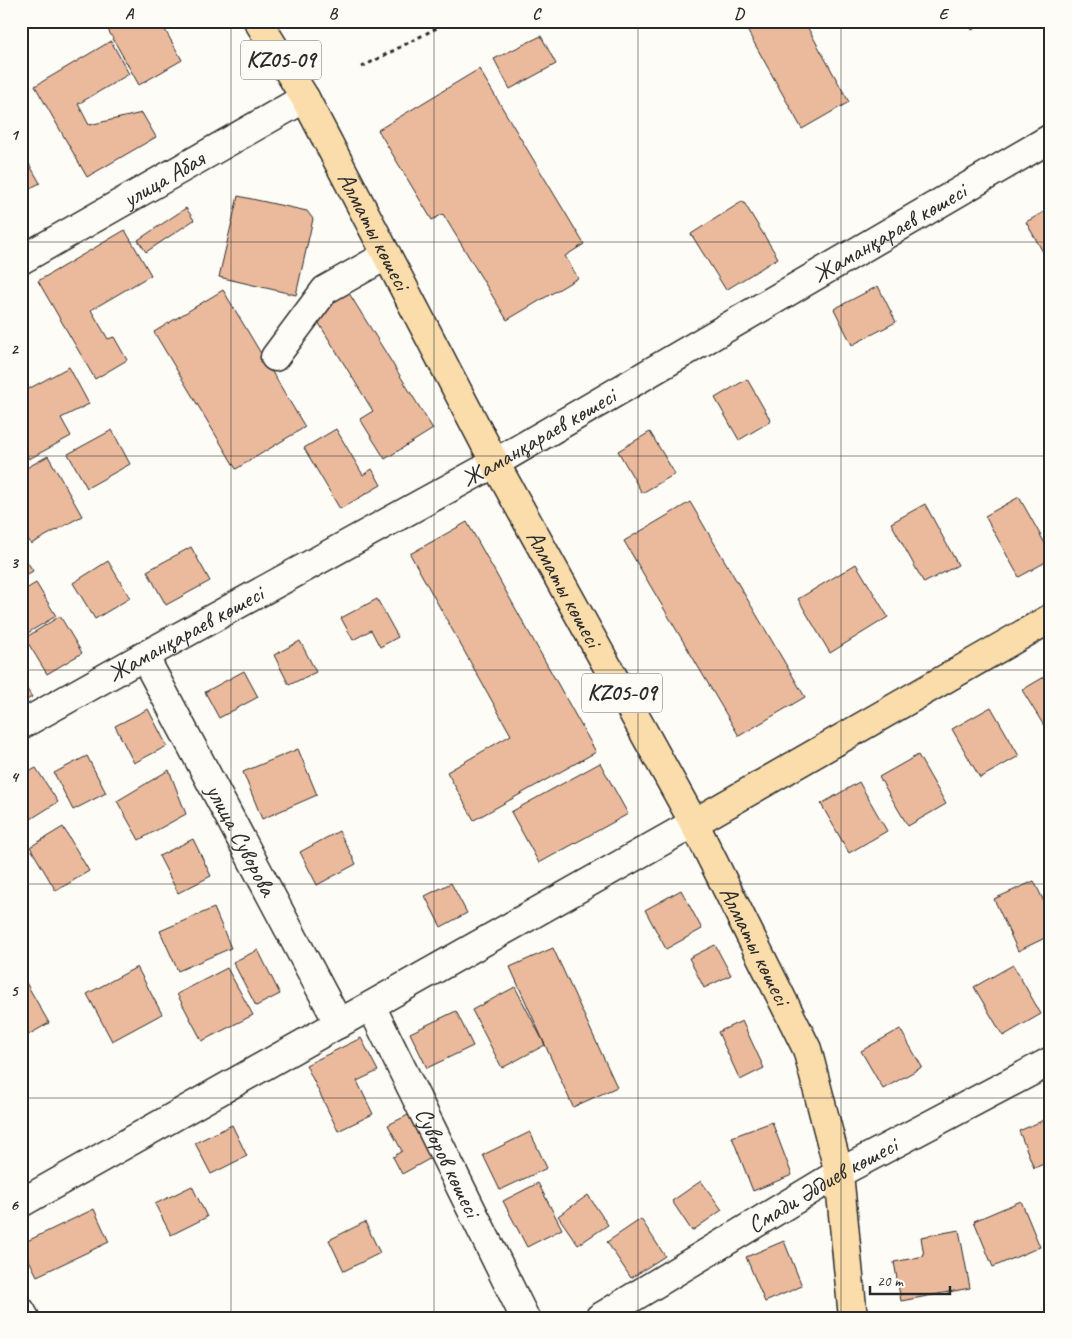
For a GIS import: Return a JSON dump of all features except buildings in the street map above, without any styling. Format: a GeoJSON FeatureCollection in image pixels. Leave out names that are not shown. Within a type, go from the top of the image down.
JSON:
{"type":"FeatureCollection","features":[{"type":"Feature","properties":{"kind":"main road","name":"Алматы көшесі"},"geometry":{"type":"LineString","coordinates":[[258,21],[304,98],[495,463],[694,823],[807,1048],[839,1173],[853,1318]]}},
{"type":"Feature","properties":{"kind":"main road"},"geometry":{"type":"LineString","coordinates":[[694,823],[1051,618]]}},
{"type":"Feature","properties":{"kind":"street","name":"улица Абая"},"geometry":{"type":"LineString","coordinates":[[21,260],[304,98]]}},
{"type":"Feature","properties":{"kind":"street","name":"Жаманқараев көшесі"},"geometry":{"type":"LineString","coordinates":[[21,725],[495,463],[1051,138]]}},
{"type":"Feature","properties":{"kind":"street"},"geometry":{"type":"LineString","coordinates":[[276,357],[325,290],[387,255]]}},
{"type":"Feature","properties":{"kind":"street","name":"улица Суворова"},"geometry":{"type":"LineString","coordinates":[[144,656],[339,1024]]}},
{"type":"Feature","properties":{"kind":"street"},"geometry":{"type":"LineString","coordinates":[[21,1203],[694,823]]}},
{"type":"Feature","properties":{"kind":"street","name":"Суворов көшесі"},"geometry":{"type":"LineString","coordinates":[[371,1006],[525,1318]]}},
{"type":"Feature","properties":{"kind":"street","name":"Смади Әбдиев көшесі"},"geometry":{"type":"LineString","coordinates":[[599,1318],[839,1173],[1051,1061]]}},
{"type":"Feature","properties":{"kind":"street"},"geometry":{"type":"LineString","coordinates":[[21,1311],[25,1318]]}},
{"type":"Feature","properties":{"kind":"path"},"geometry":{"type":"LineString","coordinates":[[362,67],[450,21]]}}]}
